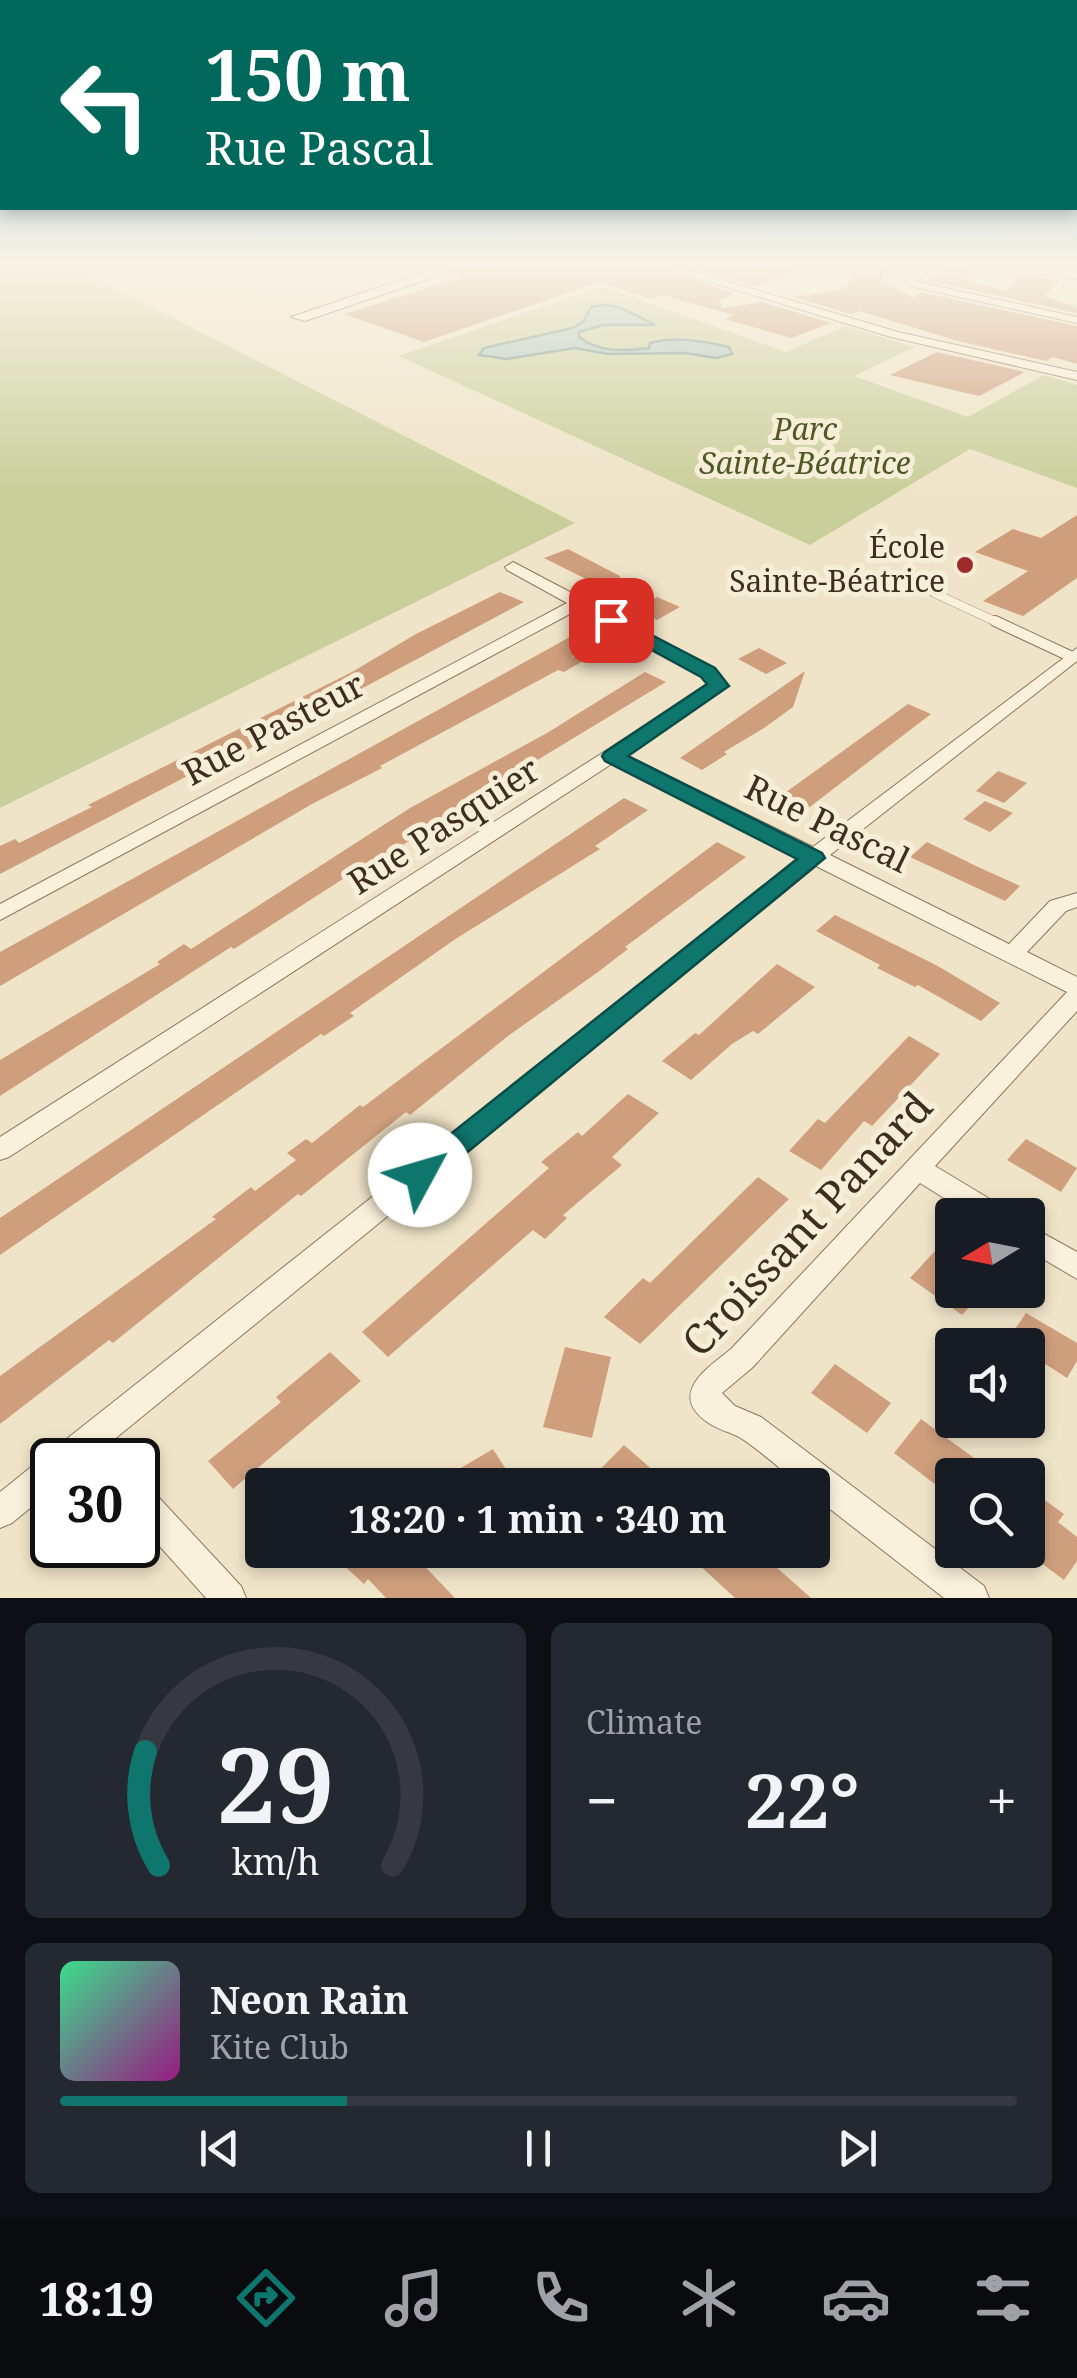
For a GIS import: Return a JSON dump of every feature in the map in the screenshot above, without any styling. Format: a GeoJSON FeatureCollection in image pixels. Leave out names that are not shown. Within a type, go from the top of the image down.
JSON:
{"type":"FeatureCollection","features":[{"type":"Feature","properties":{"kind":"street"},"geometry":{"type":"LineString","coordinates":[[932,343],[1077,376]]}},
{"type":"Feature","properties":{"kind":"street","name":"Rue Pasquier"},"geometry":{"type":"LineString","coordinates":[[0,1150],[719,686],[708,672],[512,567]]}},
{"type":"Feature","properties":{"kind":"street","name":"Rue Pasteur"},"geometry":{"type":"LineString","coordinates":[[0,913],[578,603]]}},
{"type":"Feature","properties":{"kind":"street"},"geometry":{"type":"LineString","coordinates":[[104,1438],[814,858],[1074,655]]}},
{"type":"Feature","properties":{"kind":"street","name":"Rue Pascal"},"geometry":{"type":"LineString","coordinates":[[613,756],[1077,987]]}},
{"type":"Feature","properties":{"kind":"street"},"geometry":{"type":"LineString","coordinates":[[1010,954],[1058,906],[1077,900]]}},
{"type":"Feature","properties":{"kind":"street","name":"Croissant Panard"},"geometry":{"type":"LineString","coordinates":[[972,1598],[750,1427],[708,1404],[706,1388],[742,1358],[1077,996]]}},
{"type":"Feature","properties":{"kind":"street"},"geometry":{"type":"LineString","coordinates":[[918,1169],[965,1198]]}},
{"type":"Feature","properties":{"kind":"street"},"geometry":{"type":"LineString","coordinates":[[1045,1247],[1077,1267]]}},
{"type":"Feature","properties":{"kind":"street"},"geometry":{"type":"LineString","coordinates":[[0,1512],[30,1488]]}},
{"type":"Feature","properties":{"kind":"street"},"geometry":{"type":"LineString","coordinates":[[160,1523],[229,1598]]}},
{"type":"Feature","properties":{"kind":"lane"},"geometry":{"type":"LineString","coordinates":[[912,574],[934,594],[1074,655]]}},
{"type":"Feature","properties":{"kind":"green space"},"geometry":{"type":"Polygon","coordinates":[[[0,343],[221,343],[575,523],[0,808],[0,343]]]}},
{"type":"Feature","properties":{"kind":"green space","name":"Parc Sainte-Béatrice"},"geometry":{"type":"Polygon","coordinates":[[[438,343],[508,343],[484,348],[488,359],[575,348],[608,354],[685,353],[716,358],[732,354],[693,343],[760,343],[786,352],[807,343],[899,343],[914,347],[854,376],[968,417],[1044,375],[1077,385],[1077,488],[970,449],[810,545],[399,356],[438,343]]]}},
{"type":"Feature","properties":{"kind":"green space","name":"Parc Sainte-Béatrice"},"geometry":{"type":"Polygon","coordinates":[[[588,343],[654,343],[649,348],[612,350],[588,343]]]}},
{"type":"Feature","properties":{"kind":"water"},"geometry":{"type":"Polygon","coordinates":[[[508,343],[589,343],[612,350],[630,350],[649,348],[652,343],[704,343],[729,347],[732,354],[716,358],[685,353],[608,354],[575,348],[507,359],[479,355],[484,348],[508,343]]]}},
{"type":"Feature","properties":{"kind":"building"},"geometry":{"type":"Polygon","coordinates":[[[965,343],[1077,343],[1077,364],[1053,357],[1046,361],[965,343]]]}},
{"type":"Feature","properties":{"kind":"building"},"geometry":{"type":"Polygon","coordinates":[[[937,352],[1025,372],[979,396],[890,375],[937,352]]]}},
{"type":"Feature","properties":{"kind":"building"},"geometry":{"type":"Polygon","coordinates":[[[1077,515],[1077,578],[1023,616],[983,601],[1028,571],[975,552],[1013,529],[1041,538],[1077,515]]]}},
{"type":"Feature","properties":{"kind":"building"},"geometry":{"type":"Polygon","coordinates":[[[568,549],[620,576],[618,586],[628,581],[652,593],[632,602],[544,558],[568,549]]]}},
{"type":"Feature","properties":{"kind":"building"},"geometry":{"type":"Polygon","coordinates":[[[500,592],[524,602],[226,761],[197,776],[193,773],[0,874],[0,846],[15,839],[19,843],[92,807],[88,805],[352,672],[500,592]]]}},
{"type":"Feature","properties":{"kind":"building"},"geometry":{"type":"Polygon","coordinates":[[[657,597],[680,607],[657,620],[634,609],[657,597]]]}},
{"type":"Feature","properties":{"kind":"building"},"geometry":{"type":"Polygon","coordinates":[[[579,632],[598,641],[572,656],[583,661],[564,672],[558,670],[380,766],[0,986],[0,952],[579,632]]]}},
{"type":"Feature","properties":{"kind":"building"},"geometry":{"type":"Polygon","coordinates":[[[759,648],[787,663],[766,674],[738,659],[759,648]]]}},
{"type":"Feature","properties":{"kind":"building"},"geometry":{"type":"Polygon","coordinates":[[[805,671],[793,707],[724,752],[727,754],[702,770],[680,758],[805,671]]]}},
{"type":"Feature","properties":{"kind":"building"},"geometry":{"type":"Polygon","coordinates":[[[645,672],[666,682],[450,813],[378,862],[374,859],[234,949],[231,947],[0,1096],[0,1060],[160,964],[157,962],[184,944],[191,949],[410,808],[547,733],[645,672]]]}},
{"type":"Feature","properties":{"kind":"building"},"geometry":{"type":"Polygon","coordinates":[[[908,704],[931,714],[798,816],[771,803],[908,704]]]}},
{"type":"Feature","properties":{"kind":"building"},"geometry":{"type":"Polygon","coordinates":[[[998,771],[1027,783],[1004,803],[976,791],[998,771]]]}},
{"type":"Feature","properties":{"kind":"building"},"geometry":{"type":"Polygon","coordinates":[[[624,798],[648,810],[595,846],[600,849],[454,940],[350,1013],[354,1016],[324,1036],[321,1034],[0,1255],[0,1218],[624,798]]]}},
{"type":"Feature","properties":{"kind":"building"},"geometry":{"type":"Polygon","coordinates":[[[985,801],[1013,813],[990,832],[963,819],[985,801]]]}},
{"type":"Feature","properties":{"kind":"building"},"geometry":{"type":"Polygon","coordinates":[[[717,842],[746,857],[410,1115],[406,1112],[301,1196],[298,1194],[113,1343],[109,1340],[0,1424],[0,1376],[216,1219],[212,1217],[251,1187],[255,1191],[296,1160],[287,1153],[306,1139],[312,1143],[360,1105],[363,1107],[717,842]]]}},
{"type":"Feature","properties":{"kind":"building"},"geometry":{"type":"Polygon","coordinates":[[[927,842],[1020,886],[1005,901],[910,857],[927,842]]]}},
{"type":"Feature","properties":{"kind":"building"},"geometry":{"type":"Polygon","coordinates":[[[835,915],[936,965],[1000,1003],[981,1021],[918,985],[877,968],[880,965],[816,931],[835,915]]]}},
{"type":"Feature","properties":{"kind":"building"},"geometry":{"type":"Polygon","coordinates":[[[777,964],[815,987],[758,1034],[753,1031],[732,1044],[691,1080],[662,1061],[695,1033],[699,1035],[777,964]]]}},
{"type":"Feature","properties":{"kind":"building"},"geometry":{"type":"Polygon","coordinates":[[[909,1036],[940,1054],[872,1126],[864,1121],[821,1170],[789,1151],[818,1119],[825,1123],[909,1036]]]}},
{"type":"Feature","properties":{"kind":"building"},"geometry":{"type":"Polygon","coordinates":[[[628,1094],[659,1113],[612,1157],[622,1165],[563,1215],[567,1218],[545,1239],[533,1230],[388,1357],[362,1332],[549,1168],[541,1162],[578,1132],[582,1136],[628,1094]]]}},
{"type":"Feature","properties":{"kind":"building"},"geometry":{"type":"Polygon","coordinates":[[[1026,1139],[1077,1168],[1061,1192],[1007,1160],[1026,1139]]]}},
{"type":"Feature","properties":{"kind":"building"},"geometry":{"type":"Polygon","coordinates":[[[758,1177],[789,1199],[640,1344],[604,1317],[643,1278],[650,1283],[758,1177]]]}},
{"type":"Feature","properties":{"kind":"building"},"geometry":{"type":"Polygon","coordinates":[[[935,1251],[935,1296],[910,1278],[935,1251]]]}},
{"type":"Feature","properties":{"kind":"building"},"geometry":{"type":"Polygon","coordinates":[[[1026,1313],[1077,1343],[1077,1361],[1067,1378],[1045,1364],[1045,1328],[1016,1328],[1026,1313]]]}},
{"type":"Feature","properties":{"kind":"building"},"geometry":{"type":"Polygon","coordinates":[[[565,1347],[611,1357],[592,1438],[543,1427],[565,1347]]]}},
{"type":"Feature","properties":{"kind":"building"},"geometry":{"type":"Polygon","coordinates":[[[330,1352],[361,1381],[258,1468],[245,1468],[245,1479],[233,1489],[208,1461],[281,1402],[276,1397],[330,1352]]]}},
{"type":"Feature","properties":{"kind":"building"},"geometry":{"type":"Polygon","coordinates":[[[835,1364],[891,1403],[867,1433],[811,1393],[835,1364]]]}},
{"type":"Feature","properties":{"kind":"building"},"geometry":{"type":"Polygon","coordinates":[[[921,1419],[935,1429],[935,1438],[947,1438],[974,1458],[935,1458],[935,1484],[894,1453],[921,1419]]]}},
{"type":"Feature","properties":{"kind":"building"},"geometry":{"type":"Polygon","coordinates":[[[624,1445],[650,1468],[602,1468],[624,1445]]]}},
{"type":"Feature","properties":{"kind":"building"},"geometry":{"type":"Polygon","coordinates":[[[493,1449],[505,1468],[461,1468],[493,1449]]]}},
{"type":"Feature","properties":{"kind":"building"},"geometry":{"type":"Polygon","coordinates":[[[1045,1500],[1064,1514],[1058,1522],[1077,1537],[1077,1561],[1064,1580],[1045,1566],[1045,1500]]]}},
{"type":"Feature","properties":{"kind":"building"},"geometry":{"type":"Polygon","coordinates":[[[347,1568],[426,1568],[455,1598],[386,1598],[368,1579],[364,1584],[347,1568]]]}},
{"type":"Feature","properties":{"kind":"building"},"geometry":{"type":"Polygon","coordinates":[[[702,1568],[777,1568],[811,1598],[735,1598],[702,1568]]]}},
{"type":"Feature","properties":{"kind":"place","name":"École Sainte-Béatrice"},"geometry":{"type":"Point","coordinates":[965,565]}},
{"type":"Feature","properties":{"kind":"route"},"geometry":{"type":"LineString","coordinates":[[420,1175],[814,858],[613,756],[719,686],[708,672],[611,620]]}}]}
